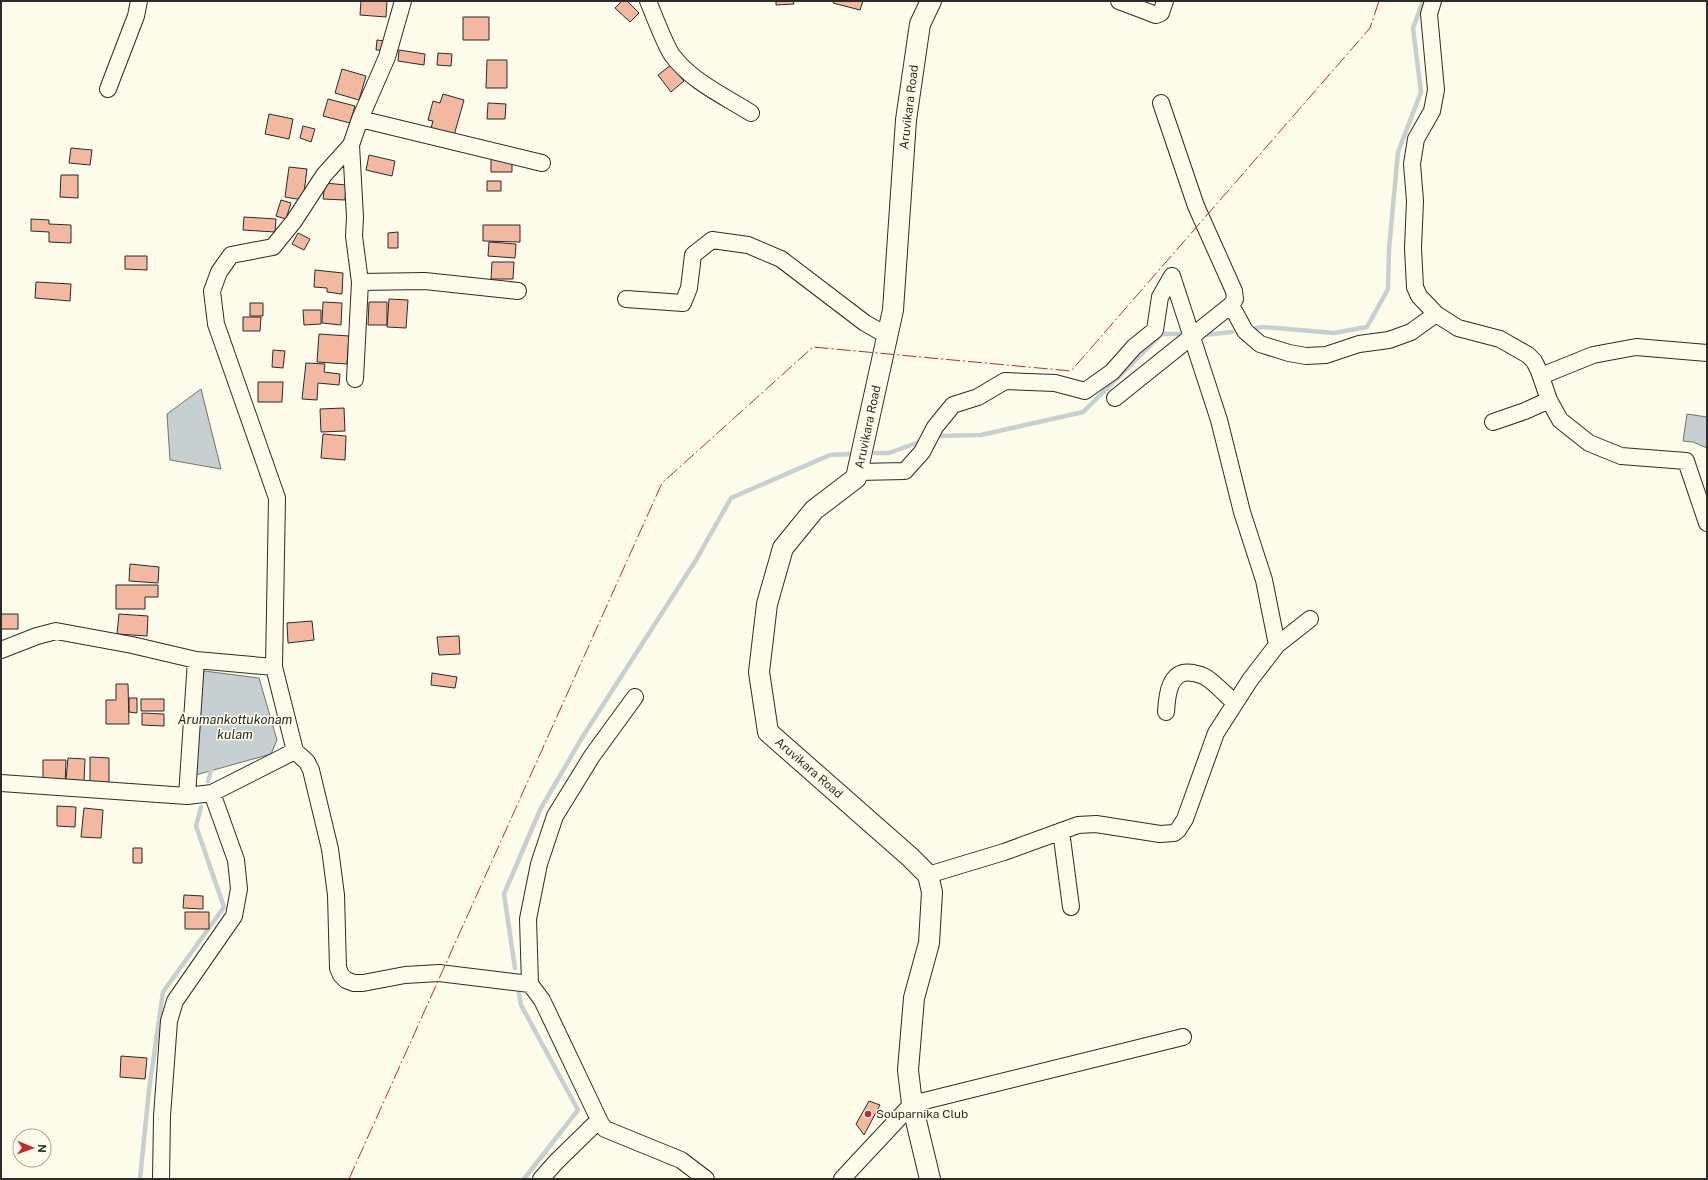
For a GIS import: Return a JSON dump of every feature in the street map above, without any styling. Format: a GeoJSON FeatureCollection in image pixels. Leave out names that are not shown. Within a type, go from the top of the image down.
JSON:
{"type":"FeatureCollection","features":[{"type":"Feature","properties":{"kind":"main road","name":"Aruvikara Road"},"geometry":{"type":"LineString","coordinates":[[928,875],[768,732],[759,672],[767,604],[783,548],[814,510],[856,478],[858,472],[894,310],[906,120],[920,24],[931,1]]}},
{"type":"Feature","properties":{"kind":"main road"},"geometry":{"type":"LineString","coordinates":[[928,875],[932,892],[929,943],[914,998],[908,1070],[912,1104],[930,1179]]}},
{"type":"Feature","properties":{"kind":"street"},"geometry":{"type":"LineString","coordinates":[[108,89],[136,16],[139,1]]}},
{"type":"Feature","properties":{"kind":"street"},"geometry":{"type":"LineString","coordinates":[[355,379],[360,282],[354,236],[355,217],[352,145],[360,119],[387,57],[403,1]]}},
{"type":"Feature","properties":{"kind":"street"},"geometry":{"type":"LineString","coordinates":[[648,1],[671,54],[701,82],[751,113]]}},
{"type":"Feature","properties":{"kind":"street"},"geometry":{"type":"LineString","coordinates":[[1119,1],[1156,15],[1160,13],[1164,1]]}},
{"type":"Feature","properties":{"kind":"street"},"geometry":{"type":"LineString","coordinates":[[1433,1],[1429,14],[1436,90],[1432,111],[1416,139],[1412,164],[1415,201],[1413,248],[1415,287],[1419,296],[1436,314],[1458,328],[1500,339],[1521,351],[1534,361],[1549,400],[1560,420],[1589,443],[1621,456],[1686,461],[1707,523]]}},
{"type":"Feature","properties":{"kind":"street"},"geometry":{"type":"LineString","coordinates":[[1114,398],[1232,305],[1235,299],[1235,295],[1196,206],[1161,103]]}},
{"type":"Feature","properties":{"kind":"street"},"geometry":{"type":"LineString","coordinates":[[360,119],[542,163]]}},
{"type":"Feature","properties":{"kind":"street"},"geometry":{"type":"LineString","coordinates":[[352,145],[324,175],[294,222],[273,247],[231,255],[219,272],[212,291],[216,324],[277,498],[274,667],[295,751],[307,762],[311,770],[330,849],[336,895],[338,968],[341,975],[346,980],[359,983],[405,974],[439,973],[530,984]]}},
{"type":"Feature","properties":{"kind":"street"},"geometry":{"type":"LineString","coordinates":[[626,298],[683,303],[689,288],[693,255],[712,240],[748,245],[781,259],[864,323],[888,336]]}},
{"type":"Feature","properties":{"kind":"street"},"geometry":{"type":"LineString","coordinates":[[858,472],[905,471],[922,452],[935,427],[953,405],[978,397],[1005,381],[1055,383],[1085,391],[1112,372],[1134,347],[1155,330],[1160,297],[1172,276],[1219,420],[1242,512],[1264,580],[1277,645]]}},
{"type":"Feature","properties":{"kind":"street"},"geometry":{"type":"LineString","coordinates":[[360,282],[425,281],[518,291]]}},
{"type":"Feature","properties":{"kind":"street"},"geometry":{"type":"LineString","coordinates":[[1232,305],[1245,331],[1260,344],[1289,353],[1306,356],[1326,355],[1359,344],[1389,340],[1411,332],[1436,314]]}},
{"type":"Feature","properties":{"kind":"street"},"geometry":{"type":"LineString","coordinates":[[1542,380],[1546,374],[1594,356],[1636,347],[1707,353]]}},
{"type":"Feature","properties":{"kind":"street"},"geometry":{"type":"LineString","coordinates":[[1493,422],[1525,411],[1549,400]]}},
{"type":"Feature","properties":{"kind":"street"},"geometry":{"type":"LineString","coordinates":[[928,875],[1004,852],[1078,826],[1096,824],[1160,834],[1174,833],[1178,830],[1185,819],[1216,733],[1250,680],[1277,645],[1310,618]]}},
{"type":"Feature","properties":{"kind":"street"},"geometry":{"type":"LineString","coordinates":[[1,650],[37,636],[56,631],[132,645],[196,660],[274,667]]}},
{"type":"Feature","properties":{"kind":"street"},"geometry":{"type":"LineString","coordinates":[[186,796],[196,660]]}},
{"type":"Feature","properties":{"kind":"street"},"geometry":{"type":"LineString","coordinates":[[1166,712],[1167,697],[1173,678],[1185,673],[1200,675],[1207,678],[1235,703]]}},
{"type":"Feature","properties":{"kind":"street"},"geometry":{"type":"LineString","coordinates":[[635,697],[592,756],[555,816],[539,864],[528,920],[530,984],[542,1000],[605,1130],[681,1160],[706,1179]]}},
{"type":"Feature","properties":{"kind":"street"},"geometry":{"type":"LineString","coordinates":[[1,783],[186,796],[212,793],[295,751]]}},
{"type":"Feature","properties":{"kind":"street"},"geometry":{"type":"LineString","coordinates":[[160,1179],[162,1116],[169,1021],[175,1001],[234,916],[239,889],[236,860],[212,793]]}},
{"type":"Feature","properties":{"kind":"street"},"geometry":{"type":"LineString","coordinates":[[1061,831],[1071,907]]}},
{"type":"Feature","properties":{"kind":"street"},"geometry":{"type":"LineString","coordinates":[[842,1179],[912,1104],[1183,1037]]}},
{"type":"Feature","properties":{"kind":"street"},"geometry":{"type":"LineString","coordinates":[[542,1179],[556,1162],[599,1120]]}},
{"type":"Feature","properties":{"kind":"water"},"geometry":{"type":"Polygon","coordinates":[[[201,389],[221,469],[170,460],[167,414],[201,389]]]}},
{"type":"Feature","properties":{"kind":"water"},"geometry":{"type":"Polygon","coordinates":[[[1687,414],[1707,417],[1707,448],[1693,442],[1683,441],[1687,414]]]}},
{"type":"Feature","properties":{"kind":"water","name":"Arumankottukonam kulam"},"geometry":{"type":"Polygon","coordinates":[[[204,671],[259,678],[277,740],[271,754],[192,776],[204,671]]]}},
{"type":"Feature","properties":{"kind":"building"},"geometry":{"type":"Polygon","coordinates":[[[361,1],[387,1],[386,17],[360,15],[361,1]]]}},
{"type":"Feature","properties":{"kind":"building"},"geometry":{"type":"Polygon","coordinates":[[[622,1],[627,1],[639,13],[630,22],[615,8],[622,1]]]}},
{"type":"Feature","properties":{"kind":"building"},"geometry":{"type":"Polygon","coordinates":[[[776,1],[793,1],[794,4],[776,5],[776,1]]]}},
{"type":"Feature","properties":{"kind":"building"},"geometry":{"type":"Polygon","coordinates":[[[834,1],[863,1],[860,10],[833,3],[834,1]]]}},
{"type":"Feature","properties":{"kind":"building"},"geometry":{"type":"Polygon","coordinates":[[[463,17],[489,17],[489,40],[463,40],[463,17]]]}},
{"type":"Feature","properties":{"kind":"building"},"geometry":{"type":"Polygon","coordinates":[[[377,40],[385,41],[384,50],[376,50],[377,40]]]}},
{"type":"Feature","properties":{"kind":"building"},"geometry":{"type":"Polygon","coordinates":[[[399,50],[425,54],[424,65],[398,61],[399,50]]]}},
{"type":"Feature","properties":{"kind":"building"},"geometry":{"type":"Polygon","coordinates":[[[438,53],[452,54],[451,66],[437,65],[438,53]]]}},
{"type":"Feature","properties":{"kind":"building"},"geometry":{"type":"Polygon","coordinates":[[[487,60],[507,60],[507,88],[486,88],[487,60]]]}},
{"type":"Feature","properties":{"kind":"building"},"geometry":{"type":"Polygon","coordinates":[[[671,65],[684,81],[671,92],[658,75],[671,65]]]}},
{"type":"Feature","properties":{"kind":"building"},"geometry":{"type":"Polygon","coordinates":[[[342,69],[366,76],[359,100],[335,93],[342,69]]]}},
{"type":"Feature","properties":{"kind":"building"},"geometry":{"type":"Polygon","coordinates":[[[443,94],[464,100],[453,139],[430,132],[433,121],[428,120],[433,101],[440,103],[443,94]]]}},
{"type":"Feature","properties":{"kind":"building"},"geometry":{"type":"Polygon","coordinates":[[[328,99],[355,106],[350,123],[323,116],[328,99]]]}},
{"type":"Feature","properties":{"kind":"building"},"geometry":{"type":"Polygon","coordinates":[[[488,103],[506,104],[505,119],[487,119],[488,103]]]}},
{"type":"Feature","properties":{"kind":"building"},"geometry":{"type":"Polygon","coordinates":[[[269,114],[293,119],[289,139],[265,134],[269,114]]]}},
{"type":"Feature","properties":{"kind":"building"},"geometry":{"type":"Polygon","coordinates":[[[303,126],[315,129],[311,142],[300,138],[303,126]]]}},
{"type":"Feature","properties":{"kind":"building"},"geometry":{"type":"Polygon","coordinates":[[[71,148],[92,150],[90,165],[69,163],[71,148]]]}},
{"type":"Feature","properties":{"kind":"building"},"geometry":{"type":"Polygon","coordinates":[[[369,155],[395,161],[392,176],[366,170],[369,155]]]}},
{"type":"Feature","properties":{"kind":"building"},"geometry":{"type":"Polygon","coordinates":[[[491,156],[512,156],[512,172],[491,172],[491,156]]]}},
{"type":"Feature","properties":{"kind":"building"},"geometry":{"type":"Polygon","coordinates":[[[289,167],[307,169],[303,200],[285,197],[289,167]]]}},
{"type":"Feature","properties":{"kind":"building"},"geometry":{"type":"Polygon","coordinates":[[[61,175],[78,175],[78,198],[60,197],[61,175]]]}},
{"type":"Feature","properties":{"kind":"building"},"geometry":{"type":"Polygon","coordinates":[[[487,181],[501,181],[501,191],[487,191],[487,181]]]}},
{"type":"Feature","properties":{"kind":"building"},"geometry":{"type":"Polygon","coordinates":[[[325,183],[346,185],[345,200],[323,199],[325,183]]]}},
{"type":"Feature","properties":{"kind":"building"},"geometry":{"type":"Polygon","coordinates":[[[281,200],[291,203],[286,219],[276,216],[281,200]]]}},
{"type":"Feature","properties":{"kind":"building"},"geometry":{"type":"Polygon","coordinates":[[[244,217],[276,219],[275,232],[243,230],[244,217]]]}},
{"type":"Feature","properties":{"kind":"building"},"geometry":{"type":"Polygon","coordinates":[[[31,219],[49,220],[49,224],[71,225],[71,243],[49,242],[49,232],[31,231],[31,219]]]}},
{"type":"Feature","properties":{"kind":"building"},"geometry":{"type":"Polygon","coordinates":[[[483,225],[520,225],[520,242],[483,241],[483,225]]]}},
{"type":"Feature","properties":{"kind":"building"},"geometry":{"type":"Polygon","coordinates":[[[398,232],[398,248],[388,248],[388,233],[398,232]]]}},
{"type":"Feature","properties":{"kind":"building"},"geometry":{"type":"Polygon","coordinates":[[[298,233],[310,239],[304,250],[292,244],[298,233]]]}},
{"type":"Feature","properties":{"kind":"building"},"geometry":{"type":"Polygon","coordinates":[[[489,242],[516,244],[515,258],[488,256],[489,242]]]}},
{"type":"Feature","properties":{"kind":"building"},"geometry":{"type":"Polygon","coordinates":[[[125,256],[147,256],[147,270],[125,269],[125,256]]]}},
{"type":"Feature","properties":{"kind":"building"},"geometry":{"type":"Polygon","coordinates":[[[492,262],[514,262],[513,279],[491,279],[492,262]]]}},
{"type":"Feature","properties":{"kind":"building"},"geometry":{"type":"Polygon","coordinates":[[[315,270],[343,273],[342,294],[327,292],[327,288],[314,287],[315,270]]]}},
{"type":"Feature","properties":{"kind":"building"},"geometry":{"type":"Polygon","coordinates":[[[36,282],[71,284],[70,301],[35,298],[36,282]]]}},
{"type":"Feature","properties":{"kind":"building"},"geometry":{"type":"Polygon","coordinates":[[[389,299],[408,300],[406,328],[387,327],[389,299]]]}},
{"type":"Feature","properties":{"kind":"building"},"geometry":{"type":"Polygon","coordinates":[[[323,302],[342,303],[341,325],[322,323],[323,302]]]}},
{"type":"Feature","properties":{"kind":"building"},"geometry":{"type":"Polygon","coordinates":[[[369,302],[387,302],[387,325],[368,325],[369,302]]]}},
{"type":"Feature","properties":{"kind":"building"},"geometry":{"type":"Polygon","coordinates":[[[250,303],[263,303],[263,316],[250,316],[250,303]]]}},
{"type":"Feature","properties":{"kind":"building"},"geometry":{"type":"Polygon","coordinates":[[[303,310],[321,310],[321,324],[304,325],[303,310]]]}},
{"type":"Feature","properties":{"kind":"building"},"geometry":{"type":"Polygon","coordinates":[[[243,317],[261,317],[260,331],[243,331],[243,317]]]}},
{"type":"Feature","properties":{"kind":"building"},"geometry":{"type":"Polygon","coordinates":[[[319,334],[349,336],[347,364],[317,362],[319,334]]]}},
{"type":"Feature","properties":{"kind":"building"},"geometry":{"type":"Polygon","coordinates":[[[273,350],[285,351],[283,368],[272,367],[273,350]]]}},
{"type":"Feature","properties":{"kind":"building"},"geometry":{"type":"Polygon","coordinates":[[[306,363],[325,364],[324,372],[340,374],[339,385],[318,383],[317,400],[302,399],[306,363]]]}},
{"type":"Feature","properties":{"kind":"building"},"geometry":{"type":"Polygon","coordinates":[[[258,382],[283,382],[282,402],[258,402],[258,382]]]}},
{"type":"Feature","properties":{"kind":"building"},"geometry":{"type":"Polygon","coordinates":[[[344,408],[345,431],[321,432],[320,409],[344,408]]]}},
{"type":"Feature","properties":{"kind":"building"},"geometry":{"type":"Polygon","coordinates":[[[323,434],[346,436],[345,460],[321,458],[323,434]]]}},
{"type":"Feature","properties":{"kind":"building"},"geometry":{"type":"Polygon","coordinates":[[[130,564],[159,567],[158,583],[129,581],[130,564]]]}},
{"type":"Feature","properties":{"kind":"building"},"geometry":{"type":"Polygon","coordinates":[[[116,585],[158,585],[158,597],[145,597],[145,609],[116,609],[116,585]]]}},
{"type":"Feature","properties":{"kind":"building"},"geometry":{"type":"Polygon","coordinates":[[[1,614],[18,614],[18,629],[1,629],[1,614]]]}},
{"type":"Feature","properties":{"kind":"building"},"geometry":{"type":"Polygon","coordinates":[[[119,614],[148,616],[147,636],[117,634],[119,614]]]}},
{"type":"Feature","properties":{"kind":"building"},"geometry":{"type":"Polygon","coordinates":[[[312,621],[314,640],[288,643],[287,623],[312,621]]]}},
{"type":"Feature","properties":{"kind":"building"},"geometry":{"type":"Polygon","coordinates":[[[459,636],[460,654],[439,655],[437,637],[459,636]]]}},
{"type":"Feature","properties":{"kind":"building"},"geometry":{"type":"Polygon","coordinates":[[[432,673],[457,677],[455,688],[431,685],[432,673]]]}},
{"type":"Feature","properties":{"kind":"building"},"geometry":{"type":"Polygon","coordinates":[[[116,684],[128,684],[129,724],[106,724],[106,700],[116,700],[116,684]]]}},
{"type":"Feature","properties":{"kind":"building"},"geometry":{"type":"Polygon","coordinates":[[[129,698],[137,698],[137,713],[129,712],[129,698]]]}},
{"type":"Feature","properties":{"kind":"building"},"geometry":{"type":"Polygon","coordinates":[[[141,699],[164,699],[164,711],[141,711],[141,699]]]}},
{"type":"Feature","properties":{"kind":"building"},"geometry":{"type":"Polygon","coordinates":[[[142,713],[164,714],[164,726],[142,725],[142,713]]]}},
{"type":"Feature","properties":{"kind":"building"},"geometry":{"type":"Polygon","coordinates":[[[90,757],[109,758],[109,787],[90,787],[90,757]]]}},
{"type":"Feature","properties":{"kind":"building"},"geometry":{"type":"Polygon","coordinates":[[[68,758],[85,759],[84,782],[66,780],[68,758]]]}},
{"type":"Feature","properties":{"kind":"building"},"geometry":{"type":"Polygon","coordinates":[[[43,760],[66,760],[65,785],[43,785],[43,760]]]}},
{"type":"Feature","properties":{"kind":"building"},"geometry":{"type":"Polygon","coordinates":[[[57,806],[76,807],[75,827],[57,826],[57,806]]]}},
{"type":"Feature","properties":{"kind":"building"},"geometry":{"type":"Polygon","coordinates":[[[84,808],[103,810],[101,838],[81,837],[84,808]]]}},
{"type":"Feature","properties":{"kind":"building"},"geometry":{"type":"Polygon","coordinates":[[[133,848],[142,848],[142,863],[133,863],[133,848]]]}},
{"type":"Feature","properties":{"kind":"building"},"geometry":{"type":"Polygon","coordinates":[[[184,895],[203,896],[203,909],[183,908],[184,895]]]}},
{"type":"Feature","properties":{"kind":"building"},"geometry":{"type":"Polygon","coordinates":[[[185,912],[209,912],[209,929],[185,929],[185,912]]]}},
{"type":"Feature","properties":{"kind":"building"},"geometry":{"type":"Polygon","coordinates":[[[121,1056],[147,1058],[145,1079],[120,1077],[121,1056]]]}},
{"type":"Feature","properties":{"kind":"building","name":"Souparnika Club"},"geometry":{"type":"Polygon","coordinates":[[[869,1101],[880,1105],[864,1135],[856,1124],[869,1101]]]}},
{"type":"Feature","properties":{"kind":"waterway"},"geometry":{"type":"LineString","coordinates":[[1256,328],[1263,327],[1334,333],[1367,327],[1388,289],[1389,249],[1398,152],[1421,92],[1413,28],[1423,1]]}},
{"type":"Feature","properties":{"kind":"waterway"},"geometry":{"type":"LineString","coordinates":[[1203,335],[1232,332]]}},
{"type":"Feature","properties":{"kind":"waterway"},"geometry":{"type":"LineString","coordinates":[[935,436],[981,435],[1083,412],[1162,334],[1179,334]]}},
{"type":"Feature","properties":{"kind":"waterway"},"geometry":{"type":"LineString","coordinates":[[875,453],[889,453],[922,441]]}},
{"type":"Feature","properties":{"kind":"waterway"},"geometry":{"type":"LineString","coordinates":[[515,968],[504,894],[540,810],[583,736],[696,560],[731,498],[830,455],[849,454]]}},
{"type":"Feature","properties":{"kind":"waterway"},"geometry":{"type":"LineString","coordinates":[[208,781],[212,767]]}},
{"type":"Feature","properties":{"kind":"waterway"},"geometry":{"type":"LineString","coordinates":[[140,1179],[149,1090],[163,992],[224,907],[196,826],[201,807]]}},
{"type":"Feature","properties":{"kind":"waterway"},"geometry":{"type":"LineString","coordinates":[[519,994],[521,1005],[578,1110],[524,1179]]}},
{"type":"Feature","properties":{"kind":"power"},"geometry":{"type":"LineString","coordinates":[[349,1179],[662,483],[813,347],[1071,371],[1370,28],[1379,1]]}},
{"type":"Feature","properties":{"kind":"place","name":"Souparnika Club"},"geometry":{"type":"Point","coordinates":[868,1114]}}]}
